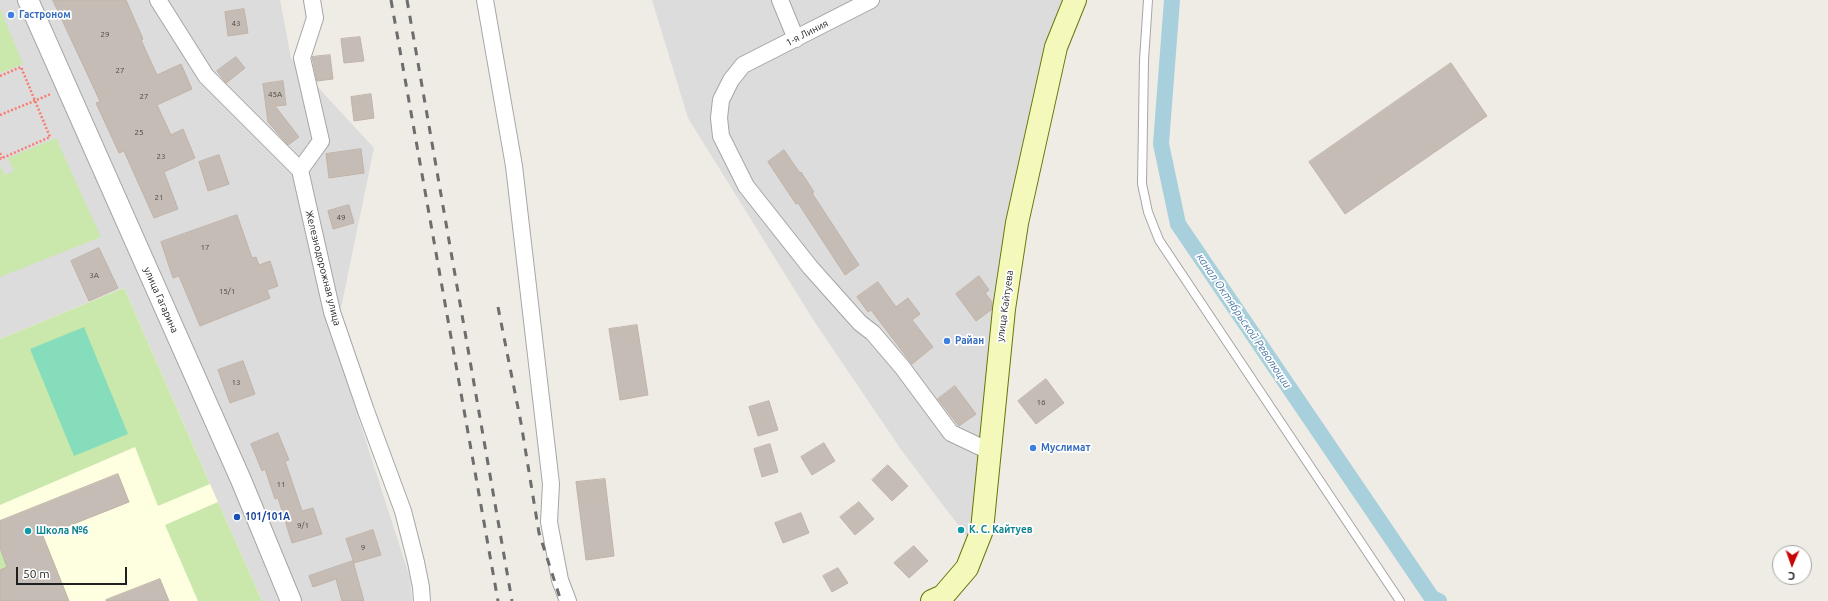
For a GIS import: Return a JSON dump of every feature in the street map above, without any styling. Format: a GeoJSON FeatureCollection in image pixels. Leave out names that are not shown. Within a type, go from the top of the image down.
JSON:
{"type":"FeatureCollection","features":[{"type":"Feature","properties":{"kind":"main road","name":"улица Кайтуева"},"geometry":{"type":"LineString","coordinates":[[932,601],[943,596],[967,568],[982,530],[1004,309],[1017,223],[1056,47],[1075,0]]}},
{"type":"Feature","properties":{"kind":"street","name":"улица Гагарина"},"geometry":{"type":"LineString","coordinates":[[28,0],[241,480],[291,601]]}},
{"type":"Feature","properties":{"kind":"street"},"geometry":{"type":"LineString","coordinates":[[158,0],[206,76],[300,170],[321,141],[302,58],[315,18],[312,0]]}},
{"type":"Feature","properties":{"kind":"street"},"geometry":{"type":"LineString","coordinates":[[485,0],[516,181],[551,484],[549,522],[560,580],[568,601]]}},
{"type":"Feature","properties":{"kind":"street"},"geometry":{"type":"LineString","coordinates":[[780,0],[796,39]]}},
{"type":"Feature","properties":{"kind":"street","name":"1-я Линия"},"geometry":{"type":"LineString","coordinates":[[871,0],[743,65],[731,80],[721,100],[719,118],[721,136],[746,186],[810,267],[860,323],[873,333],[902,367],[951,433],[989,451]]}},
{"type":"Feature","properties":{"kind":"street","name":"Железнодорожная улица"},"geometry":{"type":"LineString","coordinates":[[300,170],[332,312],[366,411],[403,511],[416,562],[422,601]]}},
{"type":"Feature","properties":{"kind":"lane"},"geometry":{"type":"LineString","coordinates":[[1148,0],[1144,60],[1142,184],[1148,212],[1159,240],[1400,601]]}},
{"type":"Feature","properties":{"kind":"path"},"geometry":{"type":"LineString","coordinates":[[0,76],[21,67],[50,137],[1,158],[0,153]]}},
{"type":"Feature","properties":{"kind":"path"},"geometry":{"type":"LineString","coordinates":[[0,115],[66,87]]}},
{"type":"Feature","properties":{"kind":"shaded area"},"geometry":{"type":"Polygon","coordinates":[[[0,0],[280,0],[291,58],[374,148],[334,342],[410,578],[412,601],[0,601],[0,0]]]}},
{"type":"Feature","properties":{"kind":"shaded area"},"geometry":{"type":"Polygon","coordinates":[[[652,0],[1067,0],[971,542],[902,451],[814,321],[688,118],[652,0]]]}},
{"type":"Feature","properties":{"kind":"shaded area"},"geometry":{"type":"Polygon","coordinates":[[[124,288],[262,601],[0,601],[0,339],[124,288]]]}},
{"type":"Feature","properties":{"kind":"green space"},"geometry":{"type":"Polygon","coordinates":[[[0,8],[23,64],[0,73],[0,8]]]}},
{"type":"Feature","properties":{"kind":"green space"},"geometry":{"type":"Polygon","coordinates":[[[56,138],[101,237],[0,277],[0,166],[5,175],[14,171],[8,158],[56,138]]]}},
{"type":"Feature","properties":{"kind":"green space"},"geometry":{"type":"Polygon","coordinates":[[[124,288],[210,484],[158,506],[135,447],[0,505],[0,339],[124,288]]]}},
{"type":"Feature","properties":{"kind":"green space"},"geometry":{"type":"Polygon","coordinates":[[[84,327],[128,434],[74,456],[30,349],[84,327]]]}},
{"type":"Feature","properties":{"kind":"green space"},"geometry":{"type":"Polygon","coordinates":[[[218,502],[262,601],[198,601],[165,525],[218,502]]]}},
{"type":"Feature","properties":{"kind":"green space"},"geometry":{"type":"Polygon","coordinates":[[[0,548],[2,552],[20,562],[0,570],[0,548]]]}},
{"type":"Feature","properties":{"kind":"building"},"geometry":{"type":"Polygon","coordinates":[[[53,0],[126,0],[143,39],[141,40],[157,75],[181,64],[192,89],[157,105],[171,135],[183,129],[195,158],[164,172],[178,209],[154,218],[124,151],[119,153],[96,103],[100,102],[53,0]]]}},
{"type":"Feature","properties":{"kind":"building"},"geometry":{"type":"Polygon","coordinates":[[[244,9],[248,33],[228,36],[225,12],[244,9]]]}},
{"type":"Feature","properties":{"kind":"building"},"geometry":{"type":"Polygon","coordinates":[[[360,37],[364,61],[344,63],[341,39],[360,37]]]}},
{"type":"Feature","properties":{"kind":"building"},"geometry":{"type":"Polygon","coordinates":[[[330,55],[333,79],[317,81],[312,57],[330,55]]]}},
{"type":"Feature","properties":{"kind":"building"},"geometry":{"type":"Polygon","coordinates":[[[236,57],[245,68],[226,83],[217,71],[236,57]]]}},
{"type":"Feature","properties":{"kind":"building"},"geometry":{"type":"Polygon","coordinates":[[[1451,63],[1487,116],[1345,214],[1309,162],[1451,63]]]}},
{"type":"Feature","properties":{"kind":"building"},"geometry":{"type":"Polygon","coordinates":[[[283,81],[286,105],[275,106],[299,137],[288,145],[268,122],[263,84],[283,81]]]}},
{"type":"Feature","properties":{"kind":"building"},"geometry":{"type":"Polygon","coordinates":[[[371,94],[374,118],[354,121],[351,97],[371,94]]]}},
{"type":"Feature","properties":{"kind":"building"},"geometry":{"type":"Polygon","coordinates":[[[361,149],[364,173],[329,178],[326,154],[361,149]]]}},
{"type":"Feature","properties":{"kind":"building"},"geometry":{"type":"Polygon","coordinates":[[[784,150],[800,173],[801,172],[814,192],[812,193],[859,265],[845,275],[798,203],[796,204],[768,162],[784,150]]]}},
{"type":"Feature","properties":{"kind":"building"},"geometry":{"type":"Polygon","coordinates":[[[219,155],[229,184],[208,191],[199,162],[219,155]]]}},
{"type":"Feature","properties":{"kind":"building"},"geometry":{"type":"Polygon","coordinates":[[[349,205],[354,223],[333,229],[328,211],[349,205]]]}},
{"type":"Feature","properties":{"kind":"building"},"geometry":{"type":"Polygon","coordinates":[[[237,215],[252,258],[256,257],[259,265],[270,261],[278,286],[267,290],[270,298],[200,326],[179,276],[173,278],[161,242],[237,215]]]}},
{"type":"Feature","properties":{"kind":"building"},"geometry":{"type":"Polygon","coordinates":[[[99,248],[118,288],[89,301],[71,261],[99,248]]]}},
{"type":"Feature","properties":{"kind":"building"},"geometry":{"type":"Polygon","coordinates":[[[979,276],[989,290],[985,293],[992,302],[991,310],[976,321],[956,294],[979,276]]]}},
{"type":"Feature","properties":{"kind":"building"},"geometry":{"type":"Polygon","coordinates":[[[878,282],[896,307],[908,298],[920,314],[912,320],[933,347],[912,364],[871,310],[868,312],[857,297],[878,282]]]}},
{"type":"Feature","properties":{"kind":"building"},"geometry":{"type":"Polygon","coordinates":[[[637,325],[648,395],[620,400],[609,329],[637,325]]]}},
{"type":"Feature","properties":{"kind":"building"},"geometry":{"type":"Polygon","coordinates":[[[243,361],[255,394],[230,403],[218,370],[243,361]]]}},
{"type":"Feature","properties":{"kind":"building"},"geometry":{"type":"Polygon","coordinates":[[[1046,379],[1064,403],[1036,424],[1018,401],[1046,379]]]}},
{"type":"Feature","properties":{"kind":"building"},"geometry":{"type":"Polygon","coordinates":[[[955,386],[976,414],[959,426],[938,399],[955,386]]]}},
{"type":"Feature","properties":{"kind":"building"},"geometry":{"type":"Polygon","coordinates":[[[769,401],[778,430],[758,436],[749,407],[769,401]]]}},
{"type":"Feature","properties":{"kind":"building"},"geometry":{"type":"Polygon","coordinates":[[[278,433],[289,460],[285,461],[302,511],[313,508],[322,534],[292,543],[278,498],[275,499],[265,469],[262,471],[251,444],[278,433]]]}},
{"type":"Feature","properties":{"kind":"building"},"geometry":{"type":"Polygon","coordinates":[[[824,443],[835,461],[812,475],[801,457],[824,443]]]}},
{"type":"Feature","properties":{"kind":"building"},"geometry":{"type":"Polygon","coordinates":[[[770,444],[778,472],[762,477],[754,449],[770,444]]]}},
{"type":"Feature","properties":{"kind":"building"},"geometry":{"type":"Polygon","coordinates":[[[888,465],[908,486],[892,501],[872,480],[888,465]]]}},
{"type":"Feature","properties":{"kind":"building","name":"Школа №6"},"geometry":{"type":"Polygon","coordinates":[[[118,474],[129,502],[43,536],[69,601],[0,601],[0,570],[7,567],[0,548],[0,521],[118,474]]]}},
{"type":"Feature","properties":{"kind":"building"},"geometry":{"type":"Polygon","coordinates":[[[605,479],[614,556],[586,560],[576,482],[605,479]]]}},
{"type":"Feature","properties":{"kind":"building"},"geometry":{"type":"Polygon","coordinates":[[[859,502],[874,519],[855,535],[840,517],[859,502]]]}},
{"type":"Feature","properties":{"kind":"building"},"geometry":{"type":"Polygon","coordinates":[[[801,513],[809,533],[783,543],[775,523],[801,513]]]}},
{"type":"Feature","properties":{"kind":"building"},"geometry":{"type":"Polygon","coordinates":[[[373,530],[381,555],[354,563],[346,539],[373,530]]]}},
{"type":"Feature","properties":{"kind":"building"},"geometry":{"type":"Polygon","coordinates":[[[914,546],[928,561],[909,578],[894,563],[914,546]]]}},
{"type":"Feature","properties":{"kind":"building"},"geometry":{"type":"Polygon","coordinates":[[[353,561],[364,601],[342,601],[336,579],[313,587],[309,576],[353,561]]]}},
{"type":"Feature","properties":{"kind":"building"},"geometry":{"type":"Polygon","coordinates":[[[838,568],[848,583],[832,592],[823,576],[838,568]]]}},
{"type":"Feature","properties":{"kind":"building"},"geometry":{"type":"Polygon","coordinates":[[[160,579],[169,601],[106,601],[106,600],[160,579]]]}},
{"type":"Feature","properties":{"kind":"waterway","name":"канал Октябрьской Революции"},"geometry":{"type":"LineString","coordinates":[[1172,0],[1161,144],[1178,224],[1432,598],[1439,601]]}},
{"type":"Feature","properties":{"kind":"railway"},"geometry":{"type":"LineString","coordinates":[[391,0],[498,601]]}},
{"type":"Feature","properties":{"kind":"railway"},"geometry":{"type":"LineString","coordinates":[[407,0],[512,601]]}},
{"type":"Feature","properties":{"kind":"railway"},"geometry":{"type":"LineString","coordinates":[[498,307],[521,423],[539,533],[561,601]]}},
{"type":"Feature","properties":{"kind":"place","name":"Гастроном"},"geometry":{"type":"Point","coordinates":[11,15]}},
{"type":"Feature","properties":{"kind":"place","name":"Райан"},"geometry":{"type":"Point","coordinates":[947,341]}},
{"type":"Feature","properties":{"kind":"place","name":"Муслимат"},"geometry":{"type":"Point","coordinates":[1033,448]}},
{"type":"Feature","properties":{"kind":"place","name":"101/101А"},"geometry":{"type":"Point","coordinates":[237,517]}},
{"type":"Feature","properties":{"kind":"place","name":"К. С. Кайтуев"},"geometry":{"type":"Point","coordinates":[961,530]}},
{"type":"Feature","properties":{"kind":"place","name":"Школа №6"},"geometry":{"type":"Point","coordinates":[28,531]}}]}
